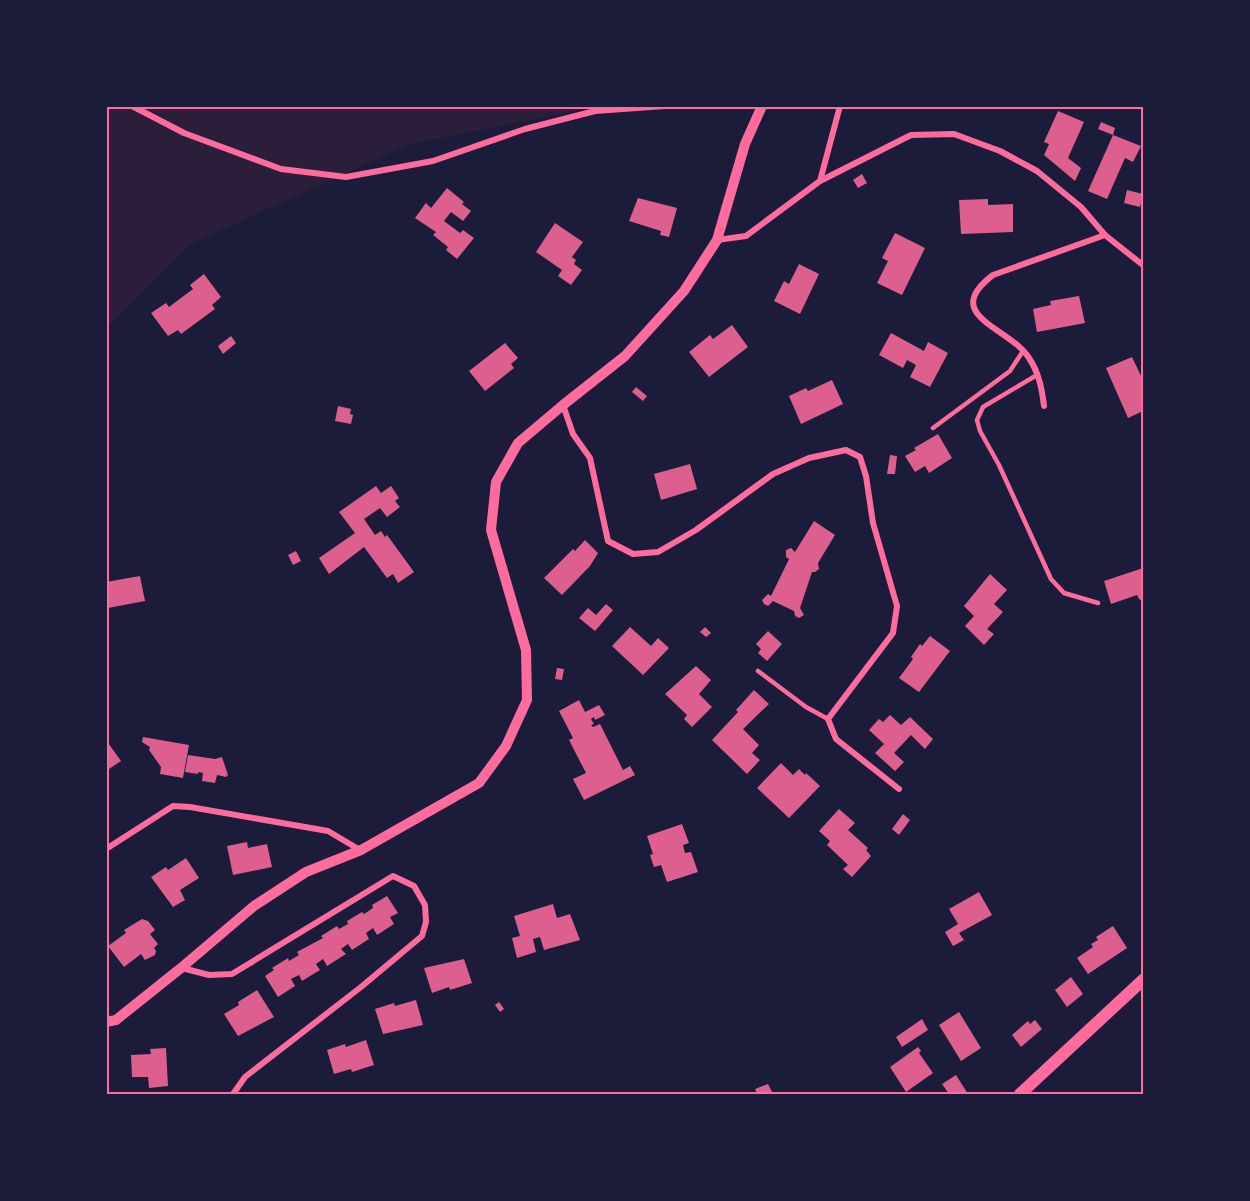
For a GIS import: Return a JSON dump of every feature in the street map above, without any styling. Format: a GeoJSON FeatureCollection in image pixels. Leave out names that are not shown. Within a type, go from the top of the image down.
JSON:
{"type":"FeatureCollection","features":[{"type":"Feature","properties":{"kind":"main road"},"geometry":{"type":"LineString","coordinates":[[1020,1095],[1143,979]]}},
{"type":"Feature","properties":{"kind":"street"},"geometry":{"type":"LineString","coordinates":[[132,106],[184,133],[281,168],[346,177],[433,161],[525,129],[595,111],[665,106]]}},
{"type":"Feature","properties":{"kind":"street"},"geometry":{"type":"LineString","coordinates":[[106,1022],[116,1020],[254,906],[306,872],[361,850],[479,783],[506,746],[527,700],[526,650],[491,530],[496,482],[518,443],[625,356],[684,291],[717,240],[745,144],[762,106]]}},
{"type":"Feature","properties":{"kind":"street"},"geometry":{"type":"LineString","coordinates":[[820,181],[840,106]]}},
{"type":"Feature","properties":{"kind":"street"},"geometry":{"type":"LineString","coordinates":[[717,240],[746,236],[820,181],[911,135],[954,134],[1000,151],[1037,171],[1081,207],[1105,235],[1143,266]]}},
{"type":"Feature","properties":{"kind":"street"},"geometry":{"type":"LineString","coordinates":[[1044,406],[1042,385],[1029,356],[981,320],[973,308],[974,294],[993,274],[1105,235]]}},
{"type":"Feature","properties":{"kind":"street"},"geometry":{"type":"LineString","coordinates":[[563,405],[573,434],[590,458],[608,541],[633,554],[658,552],[696,530],[773,474],[809,458],[846,450],[860,457],[866,476],[873,523],[897,606],[893,633],[828,719],[836,739],[899,789]]}},
{"type":"Feature","properties":{"kind":"street"},"geometry":{"type":"LineString","coordinates":[[106,849],[173,806],[328,831],[361,850]]}},
{"type":"Feature","properties":{"kind":"street"},"geometry":{"type":"LineString","coordinates":[[181,968],[209,975],[232,974],[393,876],[414,886],[425,905],[426,922],[422,936],[361,987],[245,1077],[233,1095]]}},
{"type":"Feature","properties":{"kind":"lane"},"geometry":{"type":"LineString","coordinates":[[933,428],[1010,371],[1023,351]]}},
{"type":"Feature","properties":{"kind":"lane"},"geometry":{"type":"LineString","coordinates":[[1037,375],[983,407],[976,420],[999,465],[1050,579],[1064,593],[1098,603]]}},
{"type":"Feature","properties":{"kind":"lane"},"geometry":{"type":"LineString","coordinates":[[758,671],[828,719]]}},
{"type":"Feature","properties":{"kind":"shaded area"},"geometry":{"type":"Polygon","coordinates":[[[107,107],[594,107],[410,144],[191,244],[107,328],[107,107]]]}},
{"type":"Feature","properties":{"kind":"building"},"geometry":{"type":"Polygon","coordinates":[[[1058,111],[1084,122],[1068,158],[1081,168],[1075,181],[1044,155],[1049,144],[1044,142],[1058,111]]]}},
{"type":"Feature","properties":{"kind":"building"},"geometry":{"type":"Polygon","coordinates":[[[1101,122],[1115,128],[1113,135],[1098,129],[1101,122]]]}},
{"type":"Feature","properties":{"kind":"building"},"geometry":{"type":"Polygon","coordinates":[[[1113,135],[1141,146],[1133,162],[1125,158],[1107,199],[1088,191],[1113,135]]]}},
{"type":"Feature","properties":{"kind":"building"},"geometry":{"type":"Polygon","coordinates":[[[862,174],[867,183],[858,188],[853,180],[862,174]]]}},
{"type":"Feature","properties":{"kind":"building"},"geometry":{"type":"Polygon","coordinates":[[[447,188],[471,211],[463,221],[451,212],[444,221],[460,233],[463,230],[474,238],[457,259],[446,250],[448,247],[433,235],[436,232],[415,218],[426,203],[431,208],[447,188]]]}},
{"type":"Feature","properties":{"kind":"building"},"geometry":{"type":"Polygon","coordinates":[[[1127,190],[1143,194],[1140,207],[1124,203],[1127,190]]]}},
{"type":"Feature","properties":{"kind":"building"},"geometry":{"type":"Polygon","coordinates":[[[638,198],[677,208],[669,237],[660,235],[661,231],[629,221],[638,198]]]}},
{"type":"Feature","properties":{"kind":"building"},"geometry":{"type":"Polygon","coordinates":[[[988,199],[988,205],[1013,204],[1013,232],[961,234],[959,200],[988,199]]]}},
{"type":"Feature","properties":{"kind":"building"},"geometry":{"type":"Polygon","coordinates":[[[555,223],[583,242],[572,257],[576,260],[574,264],[582,270],[571,285],[558,276],[562,270],[536,252],[555,223]]]}},
{"type":"Feature","properties":{"kind":"building"},"geometry":{"type":"Polygon","coordinates":[[[895,233],[925,248],[902,295],[877,283],[888,261],[882,258],[895,233]]]}},
{"type":"Feature","properties":{"kind":"building"},"geometry":{"type":"Polygon","coordinates":[[[799,264],[819,274],[800,314],[774,301],[784,281],[789,284],[799,264]]]}},
{"type":"Feature","properties":{"kind":"building"},"geometry":{"type":"Polygon","coordinates":[[[204,274],[221,297],[212,305],[215,309],[181,334],[178,330],[168,336],[151,313],[166,303],[169,307],[193,289],[190,285],[204,274]]]}},
{"type":"Feature","properties":{"kind":"building"},"geometry":{"type":"Polygon","coordinates":[[[1079,296],[1085,323],[1037,332],[1033,309],[1051,305],[1050,301],[1079,296]]]}},
{"type":"Feature","properties":{"kind":"building"},"geometry":{"type":"Polygon","coordinates":[[[732,325],[748,347],[709,377],[689,352],[710,335],[713,339],[732,325]]]}},
{"type":"Feature","properties":{"kind":"building"},"geometry":{"type":"Polygon","coordinates":[[[891,333],[924,351],[928,342],[948,353],[930,387],[910,377],[916,365],[907,360],[903,368],[879,355],[891,333]]]}},
{"type":"Feature","properties":{"kind":"building"},"geometry":{"type":"Polygon","coordinates":[[[231,336],[236,343],[223,354],[218,346],[231,336]]]}},
{"type":"Feature","properties":{"kind":"building"},"geometry":{"type":"Polygon","coordinates":[[[505,343],[518,358],[511,364],[514,368],[485,391],[469,371],[505,343]]]}},
{"type":"Feature","properties":{"kind":"building"},"geometry":{"type":"Polygon","coordinates":[[[1132,357],[1143,380],[1143,411],[1128,418],[1106,368],[1132,357]]]}},
{"type":"Feature","properties":{"kind":"building"},"geometry":{"type":"Polygon","coordinates":[[[832,380],[843,404],[801,424],[789,396],[806,388],[808,391],[832,380]]]}},
{"type":"Feature","properties":{"kind":"building"},"geometry":{"type":"Polygon","coordinates":[[[636,387],[647,396],[643,401],[632,392],[636,387]]]}},
{"type":"Feature","properties":{"kind":"building"},"geometry":{"type":"Polygon","coordinates":[[[338,406],[351,409],[350,414],[353,415],[351,424],[335,421],[338,406]]]}},
{"type":"Feature","properties":{"kind":"building"},"geometry":{"type":"Polygon","coordinates":[[[938,434],[952,458],[929,473],[925,466],[915,472],[905,456],[938,434]]]}},
{"type":"Feature","properties":{"kind":"building"},"geometry":{"type":"Polygon","coordinates":[[[890,455],[897,456],[895,474],[887,474],[890,455]]]}},
{"type":"Feature","properties":{"kind":"building"},"geometry":{"type":"Polygon","coordinates":[[[690,464],[697,489],[661,500],[654,474],[690,464]]]}},
{"type":"Feature","properties":{"kind":"building"},"geometry":{"type":"Polygon","coordinates":[[[376,486],[381,493],[391,486],[399,498],[395,501],[400,507],[387,517],[380,508],[364,519],[375,535],[381,531],[385,537],[387,535],[414,572],[398,583],[393,574],[387,578],[364,547],[329,574],[319,558],[355,533],[339,512],[376,486]]]}},
{"type":"Feature","properties":{"kind":"building"},"geometry":{"type":"Polygon","coordinates":[[[814,521],[835,535],[818,563],[819,569],[812,572],[800,608],[804,615],[799,618],[795,616],[794,611],[773,601],[768,606],[762,600],[768,594],[771,596],[789,559],[786,557],[786,550],[791,548],[795,552],[814,521]]]}},
{"type":"Feature","properties":{"kind":"building"},"geometry":{"type":"Polygon","coordinates":[[[585,540],[598,553],[590,566],[562,595],[544,578],[585,540]]]}},
{"type":"Feature","properties":{"kind":"building"},"geometry":{"type":"Polygon","coordinates":[[[296,551],[301,561],[293,565],[288,555],[296,551]]]}},
{"type":"Feature","properties":{"kind":"building"},"geometry":{"type":"Polygon","coordinates":[[[1143,568],[1143,601],[1137,595],[1111,604],[1104,581],[1143,568]]]}},
{"type":"Feature","properties":{"kind":"building"},"geometry":{"type":"Polygon","coordinates":[[[990,574],[1007,590],[994,604],[1003,612],[987,629],[994,634],[984,645],[965,626],[974,616],[964,606],[990,574]]]}},
{"type":"Feature","properties":{"kind":"building"},"geometry":{"type":"Polygon","coordinates":[[[140,576],[145,601],[108,608],[106,582],[140,576]]]}},
{"type":"Feature","properties":{"kind":"building"},"geometry":{"type":"Polygon","coordinates":[[[606,604],[613,610],[595,631],[579,618],[588,608],[596,615],[606,604]]]}},
{"type":"Feature","properties":{"kind":"building"},"geometry":{"type":"Polygon","coordinates":[[[630,627],[651,646],[658,638],[669,648],[643,675],[612,646],[630,627]]]}},
{"type":"Feature","properties":{"kind":"building"},"geometry":{"type":"Polygon","coordinates":[[[705,627],[711,633],[706,637],[700,632],[705,627]]]}},
{"type":"Feature","properties":{"kind":"building"},"geometry":{"type":"Polygon","coordinates":[[[768,631],[782,644],[767,661],[758,653],[761,649],[756,644],[768,631]]]}},
{"type":"Feature","properties":{"kind":"building"},"geometry":{"type":"Polygon","coordinates":[[[930,636],[950,651],[919,692],[899,678],[913,659],[911,657],[920,644],[922,646],[930,636]]]}},
{"type":"Feature","properties":{"kind":"building"},"geometry":{"type":"Polygon","coordinates":[[[696,666],[711,680],[699,694],[712,707],[692,727],[684,719],[687,715],[665,694],[696,666]]]}},
{"type":"Feature","properties":{"kind":"building"},"geometry":{"type":"Polygon","coordinates":[[[557,668],[564,669],[562,680],[555,679],[557,668]]]}},
{"type":"Feature","properties":{"kind":"building"},"geometry":{"type":"Polygon","coordinates":[[[754,690],[769,704],[743,729],[759,745],[752,753],[760,760],[747,774],[712,740],[738,712],[736,710],[754,690]]]}},
{"type":"Feature","properties":{"kind":"building"},"geometry":{"type":"Polygon","coordinates":[[[579,700],[585,712],[599,705],[605,715],[595,720],[594,717],[591,719],[594,724],[591,725],[593,727],[600,724],[623,770],[630,766],[635,775],[584,800],[573,779],[586,773],[569,740],[573,738],[559,711],[579,700]]]}},
{"type":"Feature","properties":{"kind":"building"},"geometry":{"type":"Polygon","coordinates":[[[890,715],[901,725],[910,717],[933,739],[925,749],[911,735],[894,753],[904,762],[895,771],[875,753],[884,744],[869,730],[879,719],[883,722],[890,715]]]}},
{"type":"Feature","properties":{"kind":"building"},"geometry":{"type":"Polygon","coordinates":[[[143,737],[189,745],[183,778],[160,774],[161,767],[149,750],[150,747],[142,742],[143,737]]]}},
{"type":"Feature","properties":{"kind":"building"},"geometry":{"type":"Polygon","coordinates":[[[106,740],[121,761],[106,771],[106,740]]]}},
{"type":"Feature","properties":{"kind":"building"},"geometry":{"type":"Polygon","coordinates":[[[188,755],[215,759],[222,757],[228,775],[226,777],[217,775],[215,783],[202,781],[203,773],[185,772],[188,755]]]}},
{"type":"Feature","properties":{"kind":"building"},"geometry":{"type":"Polygon","coordinates":[[[781,763],[793,775],[799,769],[820,786],[789,818],[757,788],[781,763]]]}},
{"type":"Feature","properties":{"kind":"building"},"geometry":{"type":"Polygon","coordinates":[[[839,809],[855,823],[848,830],[868,848],[866,850],[871,856],[852,877],[843,869],[848,865],[827,845],[830,841],[819,831],[839,809]]]}},
{"type":"Feature","properties":{"kind":"building"},"geometry":{"type":"Polygon","coordinates":[[[903,814],[910,820],[899,835],[892,829],[903,814]]]}},
{"type":"Feature","properties":{"kind":"building"},"geometry":{"type":"Polygon","coordinates":[[[682,824],[689,843],[683,845],[685,853],[691,852],[698,872],[667,882],[661,865],[654,867],[650,855],[653,854],[647,836],[682,824]]]}},
{"type":"Feature","properties":{"kind":"building"},"geometry":{"type":"Polygon","coordinates":[[[247,842],[248,848],[267,844],[272,867],[233,875],[227,846],[247,842]]]}},
{"type":"Feature","properties":{"kind":"building"},"geometry":{"type":"Polygon","coordinates":[[[186,858],[199,878],[180,890],[185,900],[173,907],[151,877],[166,867],[168,870],[186,858]]]}},
{"type":"Feature","properties":{"kind":"building"},"geometry":{"type":"Polygon","coordinates":[[[979,892],[992,915],[959,933],[964,940],[953,946],[945,932],[958,924],[949,909],[979,892]]]}},
{"type":"Feature","properties":{"kind":"building"},"geometry":{"type":"Polygon","coordinates":[[[387,896],[398,913],[390,917],[394,924],[377,935],[373,928],[366,933],[369,939],[352,950],[348,944],[341,949],[346,954],[327,966],[323,959],[316,964],[320,970],[302,981],[299,975],[291,979],[295,986],[278,997],[265,976],[274,970],[272,968],[288,958],[289,961],[299,955],[297,952],[323,938],[321,936],[337,926],[339,929],[348,924],[347,921],[362,912],[364,914],[373,908],[372,905],[387,896]]]}},
{"type":"Feature","properties":{"kind":"building"},"geometry":{"type":"Polygon","coordinates":[[[553,904],[557,918],[570,914],[580,940],[544,950],[540,937],[533,939],[536,952],[517,958],[512,938],[520,936],[514,916],[553,904]]]}},
{"type":"Feature","properties":{"kind":"building"},"geometry":{"type":"Polygon","coordinates":[[[142,919],[148,921],[155,930],[150,934],[158,944],[154,948],[155,955],[145,960],[141,954],[124,967],[108,946],[126,933],[124,930],[142,919]]]}},
{"type":"Feature","properties":{"kind":"building"},"geometry":{"type":"Polygon","coordinates":[[[1113,926],[1127,948],[1088,974],[1077,958],[1093,947],[1091,944],[1098,940],[1096,937],[1113,926]]]}},
{"type":"Feature","properties":{"kind":"building"},"geometry":{"type":"Polygon","coordinates":[[[464,959],[472,983],[432,993],[424,968],[464,959]]]}},
{"type":"Feature","properties":{"kind":"building"},"geometry":{"type":"Polygon","coordinates":[[[1071,977],[1083,994],[1067,1007],[1055,990],[1071,977]]]}},
{"type":"Feature","properties":{"kind":"building"},"geometry":{"type":"Polygon","coordinates":[[[257,990],[274,1017],[238,1036],[224,1014],[257,990]]]}},
{"type":"Feature","properties":{"kind":"building"},"geometry":{"type":"Polygon","coordinates":[[[416,1000],[423,1025],[383,1034],[375,1009],[416,1000]]]}},
{"type":"Feature","properties":{"kind":"building"},"geometry":{"type":"Polygon","coordinates":[[[499,1002],[504,1009],[500,1012],[495,1005],[499,1002]]]}},
{"type":"Feature","properties":{"kind":"building"},"geometry":{"type":"Polygon","coordinates":[[[959,1012],[981,1048],[961,1061],[939,1025],[959,1012]]]}},
{"type":"Feature","properties":{"kind":"building"},"geometry":{"type":"Polygon","coordinates":[[[922,1019],[928,1030],[902,1047],[896,1037],[922,1019]]]}},
{"type":"Feature","properties":{"kind":"building"},"geometry":{"type":"Polygon","coordinates":[[[1035,1020],[1042,1029],[1021,1047],[1012,1035],[1028,1021],[1030,1024],[1035,1020]]]}},
{"type":"Feature","properties":{"kind":"building"},"geometry":{"type":"Polygon","coordinates":[[[366,1040],[374,1065],[352,1072],[351,1069],[334,1074],[327,1050],[345,1044],[346,1047],[366,1040]]]}},
{"type":"Feature","properties":{"kind":"building"},"geometry":{"type":"Polygon","coordinates":[[[918,1047],[921,1051],[919,1053],[933,1073],[906,1092],[890,1067],[918,1047]]]}},
{"type":"Feature","properties":{"kind":"building"},"geometry":{"type":"Polygon","coordinates":[[[166,1048],[168,1086],[149,1088],[148,1077],[132,1077],[131,1055],[151,1054],[150,1049],[166,1048]]]}},
{"type":"Feature","properties":{"kind":"building"},"geometry":{"type":"Polygon","coordinates":[[[956,1075],[968,1094],[949,1094],[942,1084],[956,1075]]]}},
{"type":"Feature","properties":{"kind":"building"},"geometry":{"type":"Polygon","coordinates":[[[768,1084],[773,1094],[757,1094],[755,1089],[768,1084]]]}}]}
